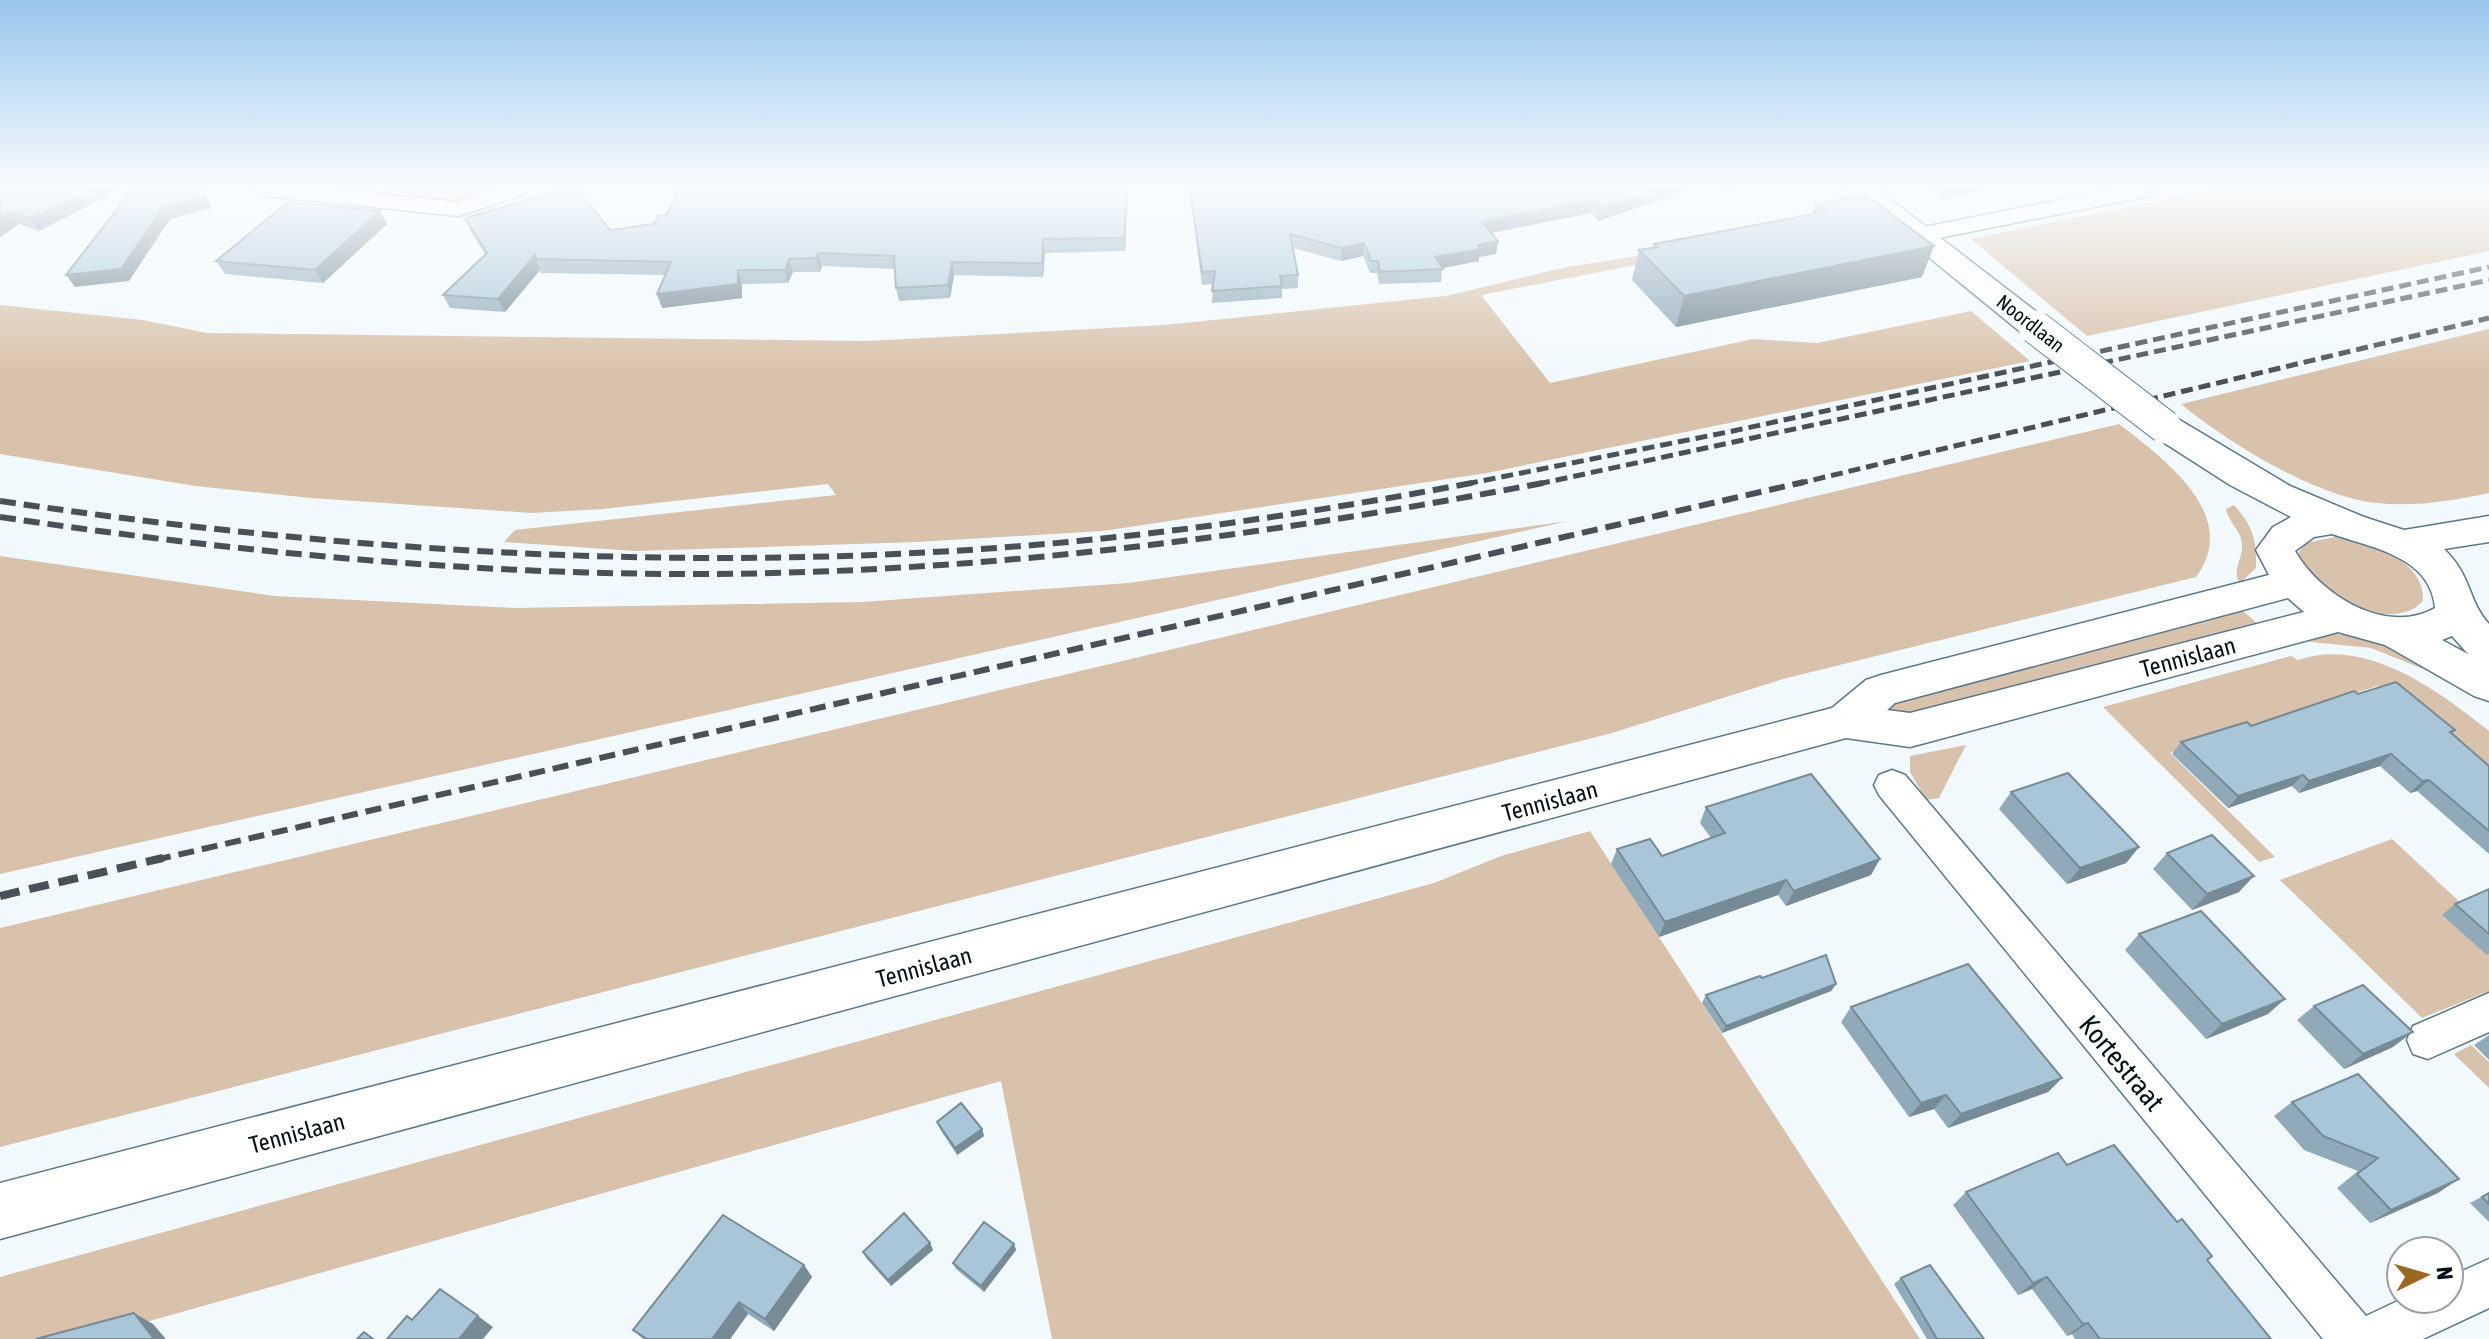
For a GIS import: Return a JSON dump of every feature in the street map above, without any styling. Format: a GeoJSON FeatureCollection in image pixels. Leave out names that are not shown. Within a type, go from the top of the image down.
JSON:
{"type":"FeatureCollection","features":[{"type":"Feature","properties":{"kind":"street","name":"Noordlaan"},"geometry":{"type":"LineString","coordinates":[[1940,251],[2165,427],[2283,537],[2298,527],[2333,521]]}},
{"type":"Feature","properties":{"kind":"street","name":"Noordlaan"},"geometry":{"type":"LineString","coordinates":[[2165,427],[2268,491],[2333,521],[2404,543],[2446,575]]}},
{"type":"Feature","properties":{"kind":"street"},"geometry":{"type":"LineString","coordinates":[[2404,543],[2489,529]]}},
{"type":"Feature","properties":{"kind":"street"},"geometry":{"type":"LineString","coordinates":[[2283,537],[2275,550],[2282,568],[2293,583],[2343,616],[2395,632],[2489,685]]}},
{"type":"Feature","properties":{"kind":"street"},"geometry":{"type":"LineString","coordinates":[[2395,632],[2415,633],[2442,627],[2456,614],[2457,595],[2446,575],[2489,555]]}},
{"type":"Feature","properties":{"kind":"street","name":"Tennislaan"},"geometry":{"type":"LineString","coordinates":[[1846,721],[1881,691],[2293,583]]}},
{"type":"Feature","properties":{"kind":"street"},"geometry":{"type":"LineString","coordinates":[[2456,614],[2489,650]]}},
{"type":"Feature","properties":{"kind":"street","name":"Tennislaan"},"geometry":{"type":"LineString","coordinates":[[0,1211],[1846,721],[1910,730],[2343,616]]}},
{"type":"Feature","properties":{"kind":"street","name":"Kortestraat"},"geometry":{"type":"LineString","coordinates":[[1892,785],[2354,1339]]}},
{"type":"Feature","properties":{"kind":"street"},"geometry":{"type":"LineString","coordinates":[[2428,1040],[2489,1012]]}},
{"type":"Feature","properties":{"kind":"street"},"geometry":{"type":"LineString","coordinates":[[2370,1339],[2489,1283]]}},
{"type":"Feature","properties":{"kind":"shaded area"},"geometry":{"type":"Polygon","coordinates":[[[1666,251],[1705,251],[1481,295],[1550,383],[1753,339],[1817,343],[1971,311],[2030,361],[1487,473],[1103,531],[917,542],[635,551],[504,542],[515,530],[836,495],[828,484],[603,509],[532,513],[311,498],[195,486],[0,454],[0,305],[143,320],[207,333],[868,341],[1164,325],[1446,296],[1566,267],[1666,251]]]}},
{"type":"Feature","properties":{"kind":"shaded area"},"geometry":{"type":"Polygon","coordinates":[[[1986,251],[2487,251],[2087,336],[1986,251]]]}},
{"type":"Feature","properties":{"kind":"shaded area"},"geometry":{"type":"Polygon","coordinates":[[[2489,329],[2489,493],[2439,502],[2405,504],[2354,499],[2310,483],[2263,460],[2181,404],[2489,329]]]}},
{"type":"Feature","properties":{"kind":"shaded area"},"geometry":{"type":"Polygon","coordinates":[[[2119,424],[2175,471],[2203,510],[2210,532],[2208,554],[2196,577],[1783,679],[1612,733],[0,1147],[0,928],[2119,424]]]}},
{"type":"Feature","properties":{"kind":"shaded area"},"geometry":{"type":"Polygon","coordinates":[[[2234,505],[2250,527],[2256,549],[2256,568],[2240,583],[2237,569],[2241,540],[2226,509],[2234,505]]]}},
{"type":"Feature","properties":{"kind":"shaded area"},"geometry":{"type":"Polygon","coordinates":[[[1568,521],[0,874],[0,556],[274,596],[514,608],[862,602],[1128,583],[1568,521]]]}},
{"type":"Feature","properties":{"kind":"shaded area"},"geometry":{"type":"Polygon","coordinates":[[[2335,537],[2378,548],[2405,564],[2421,586],[2423,601],[2404,612],[2380,614],[2356,608],[2330,596],[2299,563],[2299,552],[2306,543],[2335,537]]]}},
{"type":"Feature","properties":{"kind":"shaded area"},"geometry":{"type":"Polygon","coordinates":[[[2237,606],[2258,624],[1915,718],[1894,715],[1888,703],[2237,606]]]}},
{"type":"Feature","properties":{"kind":"shaded area"},"geometry":{"type":"Polygon","coordinates":[[[2319,632],[2381,640],[2448,671],[2428,671],[2371,648],[2311,642],[2304,636],[2319,632]]]}},
{"type":"Feature","properties":{"kind":"shaded area"},"geometry":{"type":"Polygon","coordinates":[[[2324,655],[2350,655],[2375,661],[2425,685],[2489,731],[2489,782],[2377,686],[2170,753],[2275,857],[2259,862],[2103,707],[2291,656],[2298,660],[2324,655]]]}},
{"type":"Feature","properties":{"kind":"shaded area"},"geometry":{"type":"Polygon","coordinates":[[[1966,745],[1939,798],[1926,800],[1910,772],[1910,756],[1966,745]]]}},
{"type":"Feature","properties":{"kind":"shaded area"},"geometry":{"type":"Polygon","coordinates":[[[1590,831],[1920,1339],[1052,1339],[1001,1081],[86,1339],[0,1339],[0,1277],[1434,883],[1501,856],[1590,831]]]}},
{"type":"Feature","properties":{"kind":"shaded area"},"geometry":{"type":"Polygon","coordinates":[[[2392,839],[2463,905],[2442,915],[2489,954],[2489,991],[2422,1018],[2280,880],[2392,839]]]}},
{"type":"Feature","properties":{"kind":"shaded area"},"geometry":{"type":"Polygon","coordinates":[[[2471,1045],[2489,1062],[2489,1088],[2454,1054],[2471,1045]]]}},
{"type":"Feature","properties":{"kind":"building"},"geometry":{"type":"Polygon","coordinates":[[[84,251],[133,251],[121,269],[66,275],[84,251]]]}},
{"type":"Feature","properties":{"kind":"building"},"geometry":{"type":"Polygon","coordinates":[[[228,251],[335,251],[315,270],[216,261],[228,251]]]}},
{"type":"Feature","properties":{"kind":"building"},"geometry":{"type":"Polygon","coordinates":[[[1042,251],[1042,263],[952,262],[948,285],[896,288],[894,256],[818,253],[816,258],[789,259],[785,270],[738,270],[738,284],[657,294],[671,262],[536,259],[535,255],[498,299],[443,295],[487,253],[1042,251]]]}},
{"type":"Feature","properties":{"kind":"building"},"geometry":{"type":"Polygon","coordinates":[[[1199,251],[1293,251],[1298,275],[1280,276],[1282,286],[1212,291],[1215,271],[1202,272],[1199,251]]]}},
{"type":"Feature","properties":{"kind":"building"},"geometry":{"type":"Polygon","coordinates":[[[1367,251],[1466,251],[1435,257],[1443,269],[1380,272],[1378,261],[1371,261],[1367,251]]]}},
{"type":"Feature","properties":{"kind":"building"},"geometry":{"type":"Polygon","coordinates":[[[1640,251],[1907,251],[1684,296],[1640,251]]]}},
{"type":"Feature","properties":{"kind":"building"},"geometry":{"type":"Polygon","coordinates":[[[2396,682],[2455,730],[2450,732],[2489,766],[2489,831],[2429,780],[2422,781],[2391,754],[2309,781],[2303,775],[2238,796],[2181,742],[2247,722],[2251,726],[2354,691],[2358,694],[2396,682]]]}},
{"type":"Feature","properties":{"kind":"building"},"geometry":{"type":"Polygon","coordinates":[[[2068,773],[2139,847],[2080,868],[2011,792],[2068,773]]]}},
{"type":"Feature","properties":{"kind":"building"},"geometry":{"type":"Polygon","coordinates":[[[1811,774],[1880,859],[1794,891],[1786,880],[1665,922],[1617,849],[1650,839],[1662,856],[1725,833],[1706,807],[1811,774]]]}},
{"type":"Feature","properties":{"kind":"building"},"geometry":{"type":"Polygon","coordinates":[[[2212,835],[2254,876],[2207,894],[2167,853],[2212,835]]]}},
{"type":"Feature","properties":{"kind":"building"},"geometry":{"type":"Polygon","coordinates":[[[2489,889],[2489,934],[2455,904],[2489,889]]]}},
{"type":"Feature","properties":{"kind":"building"},"geometry":{"type":"Polygon","coordinates":[[[2201,911],[2285,999],[2222,1024],[2139,934],[2201,911]]]}},
{"type":"Feature","properties":{"kind":"building"},"geometry":{"type":"Polygon","coordinates":[[[1826,955],[1836,984],[1726,1026],[1706,995],[1760,976],[1762,978],[1826,955]]]}},
{"type":"Feature","properties":{"kind":"building"},"geometry":{"type":"Polygon","coordinates":[[[1968,964],[2062,1078],[1961,1114],[1946,1095],[1921,1103],[1851,1007],[1968,964]]]}},
{"type":"Feature","properties":{"kind":"building"},"geometry":{"type":"Polygon","coordinates":[[[2363,985],[2413,1032],[2363,1054],[2314,1006],[2363,985]]]}},
{"type":"Feature","properties":{"kind":"building"},"geometry":{"type":"Polygon","coordinates":[[[2358,1074],[2459,1179],[2391,1210],[2357,1174],[2378,1158],[2323,1136],[2292,1102],[2358,1074]]]}},
{"type":"Feature","properties":{"kind":"building"},"geometry":{"type":"Polygon","coordinates":[[[961,1103],[982,1129],[955,1148],[937,1122],[961,1103]]]}},
{"type":"Feature","properties":{"kind":"building"},"geometry":{"type":"Polygon","coordinates":[[[2114,1145],[2177,1222],[2182,1219],[2212,1256],[2207,1260],[2271,1339],[2100,1339],[2088,1323],[2083,1324],[2047,1277],[2033,1283],[1966,1192],[2058,1153],[2067,1165],[2114,1145]]]}},
{"type":"Feature","properties":{"kind":"building"},"geometry":{"type":"Polygon","coordinates":[[[904,1213],[930,1243],[888,1280],[863,1252],[904,1213]]]}},
{"type":"Feature","properties":{"kind":"building"},"geometry":{"type":"Polygon","coordinates":[[[723,1215],[804,1265],[765,1319],[739,1302],[712,1339],[647,1339],[633,1330],[723,1215]]]}},
{"type":"Feature","properties":{"kind":"building"},"geometry":{"type":"Polygon","coordinates":[[[984,1222],[1014,1244],[981,1286],[953,1263],[984,1222]]]}},
{"type":"Feature","properties":{"kind":"building"},"geometry":{"type":"Polygon","coordinates":[[[1930,1265],[1984,1339],[1937,1339],[1901,1278],[1930,1265]]]}},
{"type":"Feature","properties":{"kind":"building"},"geometry":{"type":"Polygon","coordinates":[[[440,1289],[478,1316],[459,1339],[387,1339],[407,1316],[412,1320],[440,1289]]]}},
{"type":"Feature","properties":{"kind":"building"},"geometry":{"type":"Polygon","coordinates":[[[134,1313],[154,1339],[36,1339],[134,1313]]]}},
{"type":"Feature","properties":{"kind":"building"},"geometry":{"type":"Polygon","coordinates":[[[364,1332],[373,1339],[357,1339],[364,1332]]]}},
{"type":"Feature","properties":{"kind":"railway"},"geometry":{"type":"LineString","coordinates":[[1466,484],[1733,431],[2489,267]]}},
{"type":"Feature","properties":{"kind":"railway"},"geometry":{"type":"LineString","coordinates":[[1544,483],[2489,280]]}},
{"type":"Feature","properties":{"kind":"railway"},"geometry":{"type":"LineString","coordinates":[[1796,484],[2489,318]]}},
{"type":"Feature","properties":{"kind":"railway"},"geometry":{"type":"LineString","coordinates":[[1466,484],[1477,482]]}},
{"type":"Feature","properties":{"kind":"railway"},"geometry":{"type":"LineString","coordinates":[[155,860],[1804,482]]}},
{"type":"Feature","properties":{"kind":"railway"},"geometry":{"type":"LineString","coordinates":[[0,517],[208,544],[416,564],[520,570],[729,574],[924,566],[1104,550],[1282,527],[1544,483]]}},
{"type":"Feature","properties":{"kind":"railway"},"geometry":{"type":"LineString","coordinates":[[1538,484],[1544,483]]}},
{"type":"Feature","properties":{"kind":"railway"},"geometry":{"type":"LineString","coordinates":[[0,501],[268,535],[403,546],[673,558],[808,557],[943,552],[1128,536],[1278,516],[1466,484]]}},
{"type":"Feature","properties":{"kind":"railway"},"geometry":{"type":"LineString","coordinates":[[0,896],[163,858]]}}]}
